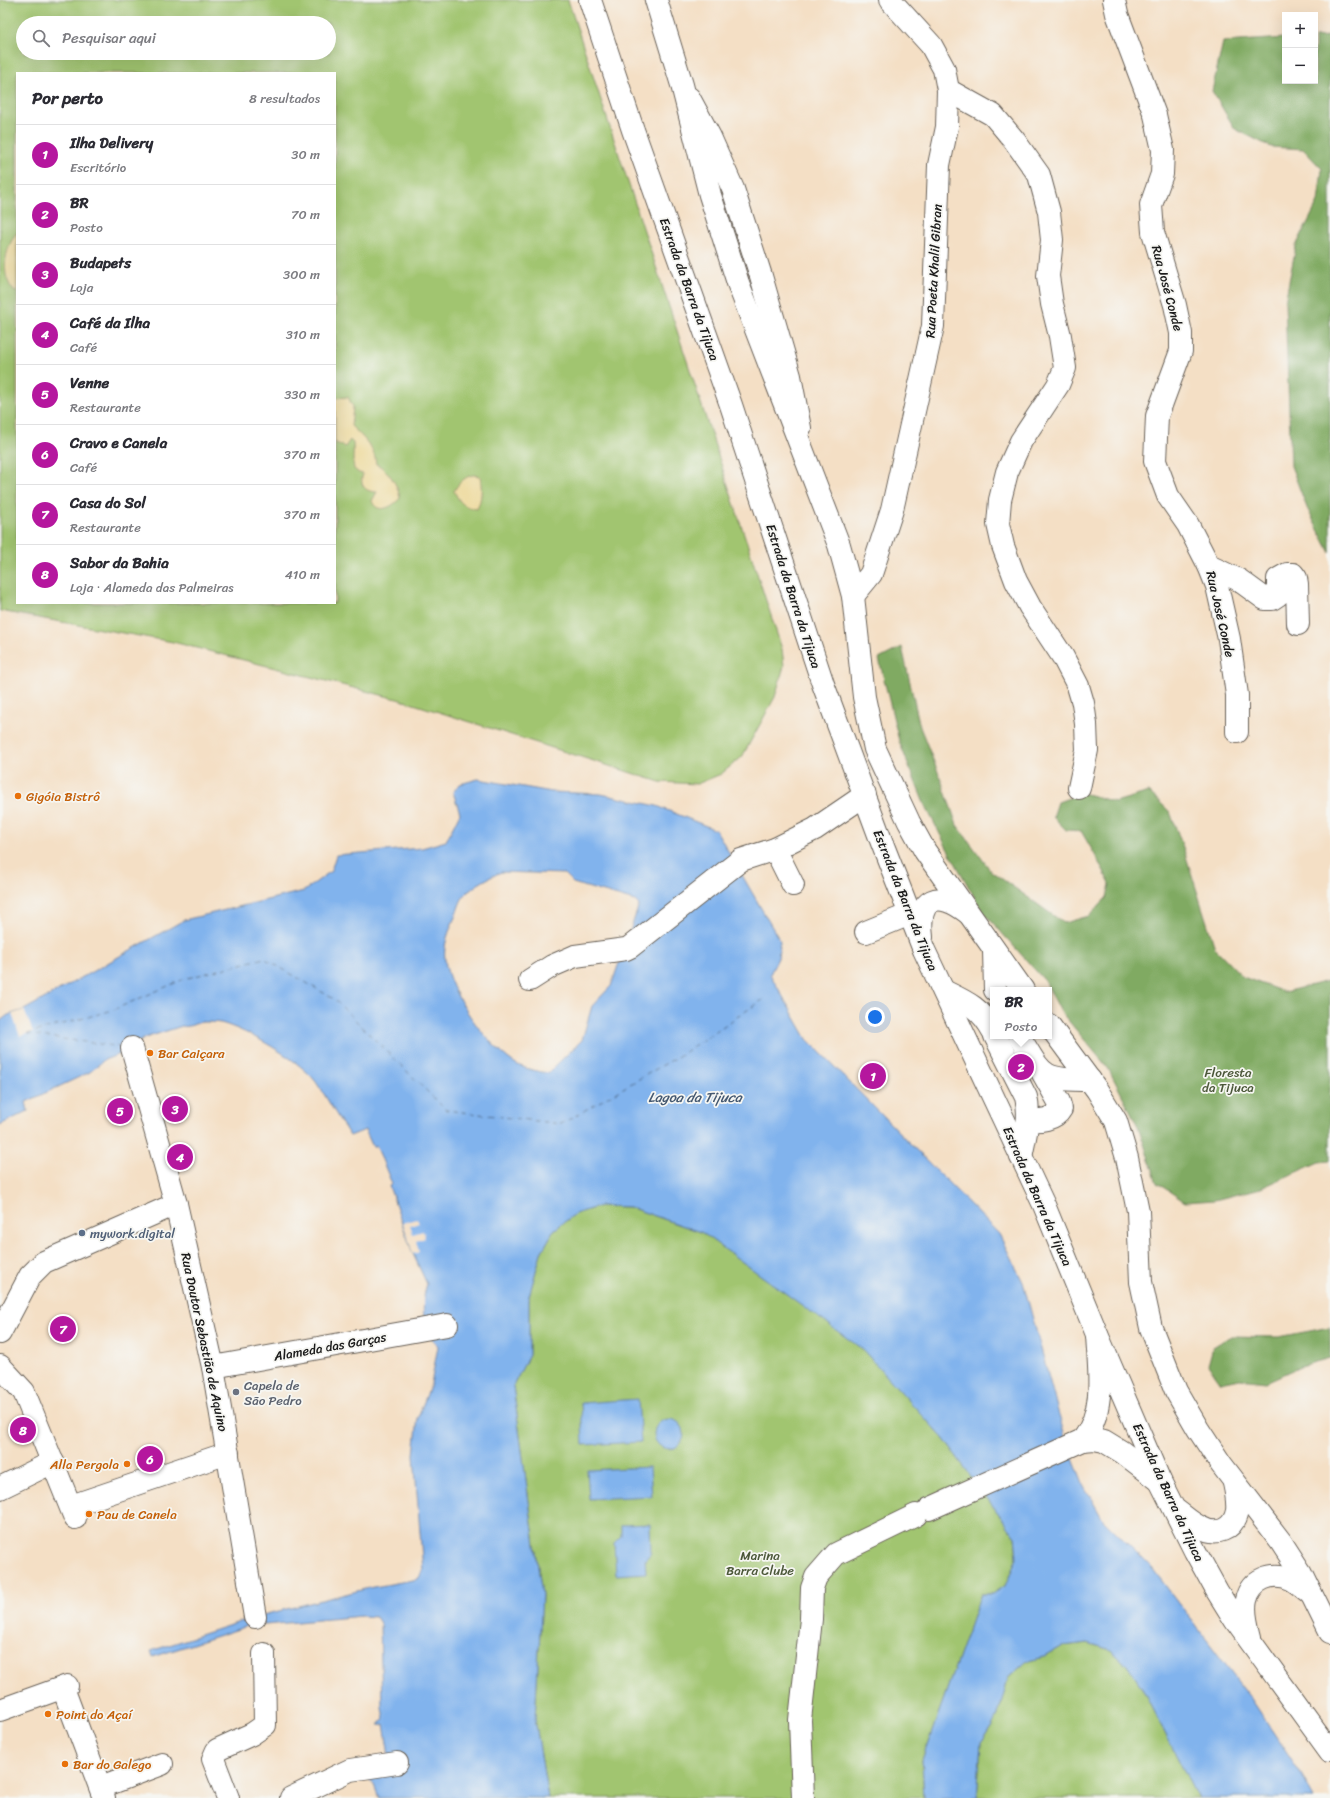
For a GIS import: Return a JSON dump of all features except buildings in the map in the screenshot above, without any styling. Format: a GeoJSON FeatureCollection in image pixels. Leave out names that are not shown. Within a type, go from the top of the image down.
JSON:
{"type":"FeatureCollection","features":[{"type":"Feature","properties":{"kind":"street","name":"Estrada da Barra da Tijuca"},"geometry":{"type":"LineString","coordinates":[[590,0],[633,130],[731,405],[823,684],[924,950],[1044,1205],[1096,1332],[1160,1480],[1217,1591],[1251,1642],[1330,1751]]}},
{"type":"Feature","properties":{"kind":"street"},"geometry":{"type":"LineString","coordinates":[[656,0],[682,85],[710,195],[738,283],[839,545],[853,596],[864,698],[875,749],[909,822],[925,851],[1021,987]]}},
{"type":"Feature","properties":{"kind":"street","name":"Rua Poeta Khalil Gibran"},"geometry":{"type":"LineString","coordinates":[[853,596],[870,574],[892,510],[933,326],[939,165],[947,127],[948,90],[944,69],[931,44],[890,0]]}},
{"type":"Feature","properties":{"kind":"street","name":"Rua José Conde"},"geometry":{"type":"LineString","coordinates":[[1114,0],[1117,14],[1155,115],[1163,150],[1162,174],[1151,205],[1153,232],[1175,305],[1181,333],[1182,351],[1157,416],[1155,461],[1168,496],[1188,525],[1209,566],[1217,586],[1229,639],[1237,695],[1237,732]]}},
{"type":"Feature","properties":{"kind":"street"},"geometry":{"type":"LineString","coordinates":[[948,90],[993,115],[1014,140],[1039,174],[1048,212],[1052,240],[1048,276],[1065,368],[1058,385],[1021,441],[1007,472],[1000,500],[998,524],[1003,546],[1016,581],[1030,607],[1063,657],[1078,686],[1083,703],[1086,724],[1086,750],[1079,788]]}},
{"type":"Feature","properties":{"kind":"street"},"geometry":{"type":"LineString","coordinates":[[1209,566],[1239,580],[1265,599],[1272,599],[1278,595],[1278,579],[1287,574],[1294,574],[1297,584],[1298,624]]}},
{"type":"Feature","properties":{"kind":"street"},"geometry":{"type":"LineString","coordinates":[[530,980],[552,966],[575,956],[626,949],[741,860],[774,849],[815,829],[865,795]]}},
{"type":"Feature","properties":{"kind":"street"},"geometry":{"type":"LineString","coordinates":[[774,849],[793,885]]}},
{"type":"Feature","properties":{"kind":"street"},"geometry":{"type":"LineString","coordinates":[[924,950],[921,919],[924,909],[931,902],[947,900],[961,908],[972,917]]}},
{"type":"Feature","properties":{"kind":"street"},"geometry":{"type":"LineString","coordinates":[[866,932],[910,914]]}},
{"type":"Feature","properties":{"kind":"street"},"geometry":{"type":"LineString","coordinates":[[994,950],[995,987]]}},
{"type":"Feature","properties":{"kind":"street"},"geometry":{"type":"LineString","coordinates":[[944,991],[978,1010],[987,1019],[990,1025]]}},
{"type":"Feature","properties":{"kind":"street"},"geometry":{"type":"LineString","coordinates":[[1052,1029],[1090,1080],[1116,1121],[1138,1211],[1141,1282],[1151,1328],[1176,1391],[1198,1429],[1234,1483],[1280,1542],[1301,1573],[1330,1632]]}},
{"type":"Feature","properties":{"kind":"street"},"geometry":{"type":"LineString","coordinates":[[997,1039],[1026,1097],[1028,1106],[1028,1120],[1021,1157]]}},
{"type":"Feature","properties":{"kind":"street"},"geometry":{"type":"LineString","coordinates":[[1021,1039],[1059,1102],[1061,1109],[1056,1114],[1044,1120],[1028,1120]]}},
{"type":"Feature","properties":{"kind":"street","name":"Rua Doutor Sebastião de Aquino"},"geometry":{"type":"LineString","coordinates":[[132,1048],[176,1204],[213,1367],[255,1617]]}},
{"type":"Feature","properties":{"kind":"street"},"geometry":{"type":"LineString","coordinates":[[1040,1070],[1049,1076],[1058,1079],[1090,1080]]}},
{"type":"Feature","properties":{"kind":"street"},"geometry":{"type":"LineString","coordinates":[[0,1333],[30,1276],[44,1262],[176,1204]]}},
{"type":"Feature","properties":{"kind":"street","name":"Alameda das Garças"},"geometry":{"type":"LineString","coordinates":[[213,1367],[447,1325]]}},
{"type":"Feature","properties":{"kind":"street"},"geometry":{"type":"LineString","coordinates":[[1079,1442],[1091,1429],[1098,1409],[1099,1379],[1096,1332]]}},
{"type":"Feature","properties":{"kind":"street"},"geometry":{"type":"LineString","coordinates":[[0,1366],[24,1392],[73,1512],[228,1453]]}},
{"type":"Feature","properties":{"kind":"street"},"geometry":{"type":"LineString","coordinates":[[803,1798],[800,1720],[811,1619],[812,1588],[816,1577],[829,1560],[836,1554],[849,1547],[930,1508],[1079,1442],[1094,1439],[1104,1441],[1160,1480]]}},
{"type":"Feature","properties":{"kind":"street"},"geometry":{"type":"LineString","coordinates":[[0,1488],[53,1462]]}},
{"type":"Feature","properties":{"kind":"street"},"geometry":{"type":"LineString","coordinates":[[1175,1509],[1192,1523],[1207,1530],[1219,1532],[1225,1530],[1233,1521],[1237,1510],[1234,1483]]}},
{"type":"Feature","properties":{"kind":"street"},"geometry":{"type":"LineString","coordinates":[[1251,1642],[1246,1620],[1246,1600],[1253,1585],[1259,1580],[1267,1577],[1282,1577],[1295,1582],[1312,1594]]}},
{"type":"Feature","properties":{"kind":"street"},"geometry":{"type":"LineString","coordinates":[[228,1798],[213,1759],[217,1750],[252,1734],[265,1725],[264,1654]]}},
{"type":"Feature","properties":{"kind":"street"},"geometry":{"type":"LineString","coordinates":[[2,1704],[65,1687],[102,1792],[162,1764]]}},
{"type":"Feature","properties":{"kind":"street"},"geometry":{"type":"LineString","coordinates":[[291,1798],[350,1770],[397,1763]]}},
{"type":"Feature","properties":{"kind":"green space"},"geometry":{"type":"Polygon","coordinates":[[[0,0],[568,0],[782,649],[784,666],[775,697],[742,757],[721,774],[697,784],[660,782],[401,700],[173,642],[0,611],[0,0]]]}},
{"type":"Feature","properties":{"kind":"green space"},"geometry":{"type":"Polygon","coordinates":[[[1330,36],[1330,553],[1307,508],[1291,466],[1285,302],[1296,246],[1318,202],[1322,169],[1303,149],[1271,147],[1235,129],[1212,91],[1223,42],[1282,38],[1282,84],[1318,84],[1318,37],[1330,36]]]}},
{"type":"Feature","properties":{"kind":"green space","name":"Floresta da Tijuca"},"geometry":{"type":"Polygon","coordinates":[[[902,647],[920,727],[957,825],[991,871],[1064,923],[1089,916],[1107,897],[1110,884],[1081,831],[1066,830],[1053,817],[1058,802],[1083,793],[1115,802],[1149,792],[1170,812],[1183,847],[1215,948],[1243,977],[1284,992],[1328,981],[1330,977],[1330,1161],[1319,1162],[1261,1188],[1215,1200],[1185,1202],[1157,1183],[1138,1126],[1108,1068],[1061,1012],[1052,995],[1052,987],[1048,987],[1045,981],[982,911],[947,848],[923,801],[899,741],[879,659],[902,647]]]}},
{"type":"Feature","properties":{"kind":"green space","name":"Marina Barra Clube"},"geometry":{"type":"Polygon","coordinates":[[[600,1206],[629,1207],[701,1232],[863,1349],[943,1438],[1015,1536],[1017,1557],[1005,1586],[993,1594],[981,1594],[922,1760],[924,1798],[548,1798],[535,1719],[542,1595],[513,1386],[529,1355],[529,1296],[541,1253],[554,1230],[575,1214],[600,1206]]]}},
{"type":"Feature","properties":{"kind":"green space"},"geometry":{"type":"Polygon","coordinates":[[[1330,1327],[1330,1358],[1301,1366],[1266,1382],[1240,1379],[1221,1383],[1208,1365],[1213,1347],[1231,1336],[1279,1337],[1330,1327]]]}},
{"type":"Feature","properties":{"kind":"green space"},"geometry":{"type":"Polygon","coordinates":[[[1088,1643],[1111,1650],[1127,1665],[1141,1686],[1198,1798],[977,1798],[981,1743],[997,1718],[1008,1678],[1026,1662],[1044,1657],[1063,1646],[1088,1643]]]}},
{"type":"Feature","properties":{"kind":"sand"},"geometry":{"type":"Polygon","coordinates":[[[16,234],[15,292],[7,279],[6,271],[7,254],[16,234]]]}},
{"type":"Feature","properties":{"kind":"sand"},"geometry":{"type":"Polygon","coordinates":[[[348,397],[353,407],[351,426],[368,443],[375,458],[376,464],[385,470],[395,483],[400,498],[389,507],[381,509],[374,505],[372,501],[377,492],[369,491],[364,487],[362,481],[363,474],[354,469],[353,443],[350,440],[345,447],[336,443],[336,398],[348,397]]]}},
{"type":"Feature","properties":{"kind":"sand"},"geometry":{"type":"Polygon","coordinates":[[[473,475],[480,476],[481,480],[481,497],[477,509],[462,504],[454,491],[462,481],[473,475]]]}},
{"type":"Feature","properties":{"kind":"water","name":"Lagoa da Tijuca"},"geometry":{"type":"Polygon","coordinates":[[[478,779],[552,792],[601,794],[657,806],[716,830],[780,941],[778,958],[770,974],[807,1039],[999,1234],[1023,1282],[1066,1441],[1083,1484],[1102,1518],[1152,1568],[1248,1694],[1300,1772],[1314,1798],[1198,1798],[1141,1686],[1127,1665],[1111,1650],[1088,1643],[1063,1646],[1044,1657],[1026,1662],[1008,1678],[997,1718],[981,1743],[977,1798],[924,1798],[922,1760],[981,1594],[993,1594],[1005,1586],[1017,1557],[1015,1536],[943,1438],[862,1349],[701,1232],[629,1207],[600,1206],[575,1214],[554,1230],[541,1253],[529,1296],[529,1355],[513,1386],[542,1595],[535,1719],[548,1798],[379,1798],[374,1785],[364,1776],[389,1756],[384,1724],[379,1725],[384,1719],[382,1707],[380,1623],[376,1617],[362,1616],[265,1625],[257,1623],[153,1657],[151,1651],[255,1617],[369,1588],[418,1579],[423,1571],[414,1455],[418,1417],[431,1384],[438,1346],[429,1335],[426,1327],[424,1302],[427,1284],[413,1254],[389,1186],[392,1184],[376,1145],[373,1147],[365,1130],[350,1136],[316,1082],[298,1064],[272,1047],[245,1032],[221,1023],[202,1022],[190,1026],[182,1026],[145,1038],[123,1053],[104,1060],[90,1072],[26,1102],[28,1111],[0,1125],[0,1021],[8,1015],[24,1010],[184,920],[304,891],[331,871],[336,855],[422,848],[446,841],[460,813],[453,792],[460,784],[478,779]],[[501,872],[478,884],[465,895],[462,900],[449,933],[445,948],[445,960],[448,973],[461,1002],[470,1017],[502,1054],[513,1062],[526,1068],[548,1073],[582,1040],[592,1006],[611,986],[639,905],[635,901],[573,883],[564,874],[501,872]]]}},
{"type":"Feature","properties":{"kind":"water"},"geometry":{"type":"Polygon","coordinates":[[[638,1399],[641,1442],[583,1445],[581,1403],[638,1399]]]}},
{"type":"Feature","properties":{"kind":"water"},"geometry":{"type":"Polygon","coordinates":[[[669,1419],[679,1424],[684,1434],[679,1444],[669,1449],[659,1444],[654,1434],[659,1424],[669,1419]]]}},
{"type":"Feature","properties":{"kind":"water"},"geometry":{"type":"Polygon","coordinates":[[[650,1467],[652,1496],[589,1499],[587,1470],[650,1467]]]}},
{"type":"Feature","properties":{"kind":"water"},"geometry":{"type":"Polygon","coordinates":[[[650,1524],[651,1553],[645,1560],[646,1573],[616,1575],[614,1543],[621,1536],[621,1525],[650,1524]]]}},
{"type":"Feature","properties":{"kind":"pier"},"geometry":{"type":"Polygon","coordinates":[[[24,1010],[33,1032],[20,1036],[12,1014],[24,1010]]]}},
{"type":"Feature","properties":{"kind":"pier"},"geometry":{"type":"Polygon","coordinates":[[[417,1219],[419,1223],[410,1226],[413,1234],[423,1231],[425,1238],[416,1241],[419,1252],[413,1254],[403,1223],[417,1219]]]}},
{"type":"Feature","properties":{"kind":"ferry route"},"geometry":{"type":"LineString","coordinates":[[27,1034],[113,1010],[184,979],[264,958],[334,999],[446,1110],[561,1124],[677,1057],[764,999]]}},
{"type":"Feature","properties":{"kind":"ferry route"},"geometry":{"type":"LineString","coordinates":[[27,1034],[121,1047]]}},
{"type":"Feature","properties":{"kind":"place","name":"Gigóia Bistrô"},"geometry":{"type":"Point","coordinates":[18,796]}},
{"type":"Feature","properties":{"kind":"place","name":"Bar Caiçara"},"geometry":{"type":"Point","coordinates":[150,1053]}},
{"type":"Feature","properties":{"kind":"place","name":"BR"},"geometry":{"type":"Point","coordinates":[1021,1067]}},
{"type":"Feature","properties":{"kind":"place","name":"Ilha Delivery"},"geometry":{"type":"Point","coordinates":[873,1076]}},
{"type":"Feature","properties":{"kind":"place","name":"Budapets"},"geometry":{"type":"Point","coordinates":[175,1109]}},
{"type":"Feature","properties":{"kind":"place","name":"Venne"},"geometry":{"type":"Point","coordinates":[120,1111]}},
{"type":"Feature","properties":{"kind":"place","name":"Café da Ilha"},"geometry":{"type":"Point","coordinates":[180,1157]}},
{"type":"Feature","properties":{"kind":"place","name":"mywork.digital"},"geometry":{"type":"Point","coordinates":[82,1233]}},
{"type":"Feature","properties":{"kind":"place","name":"Casa do Sol"},"geometry":{"type":"Point","coordinates":[63,1329]}},
{"type":"Feature","properties":{"kind":"place","name":"Capela de São Pedro"},"geometry":{"type":"Point","coordinates":[236,1392]}},
{"type":"Feature","properties":{"kind":"place","name":"Sabor da Bahia"},"geometry":{"type":"Point","coordinates":[23,1430]}},
{"type":"Feature","properties":{"kind":"place","name":"Cravo e Canela"},"geometry":{"type":"Point","coordinates":[150,1459]}},
{"type":"Feature","properties":{"kind":"place","name":"Alla Pergola"},"geometry":{"type":"Point","coordinates":[127,1464]}},
{"type":"Feature","properties":{"kind":"place","name":"Pau de Canela"},"geometry":{"type":"Point","coordinates":[89,1514]}},
{"type":"Feature","properties":{"kind":"place","name":"Point do Açaí"},"geometry":{"type":"Point","coordinates":[48,1714]}},
{"type":"Feature","properties":{"kind":"place","name":"Bar do Galego"},"geometry":{"type":"Point","coordinates":[65,1764]}}]}
